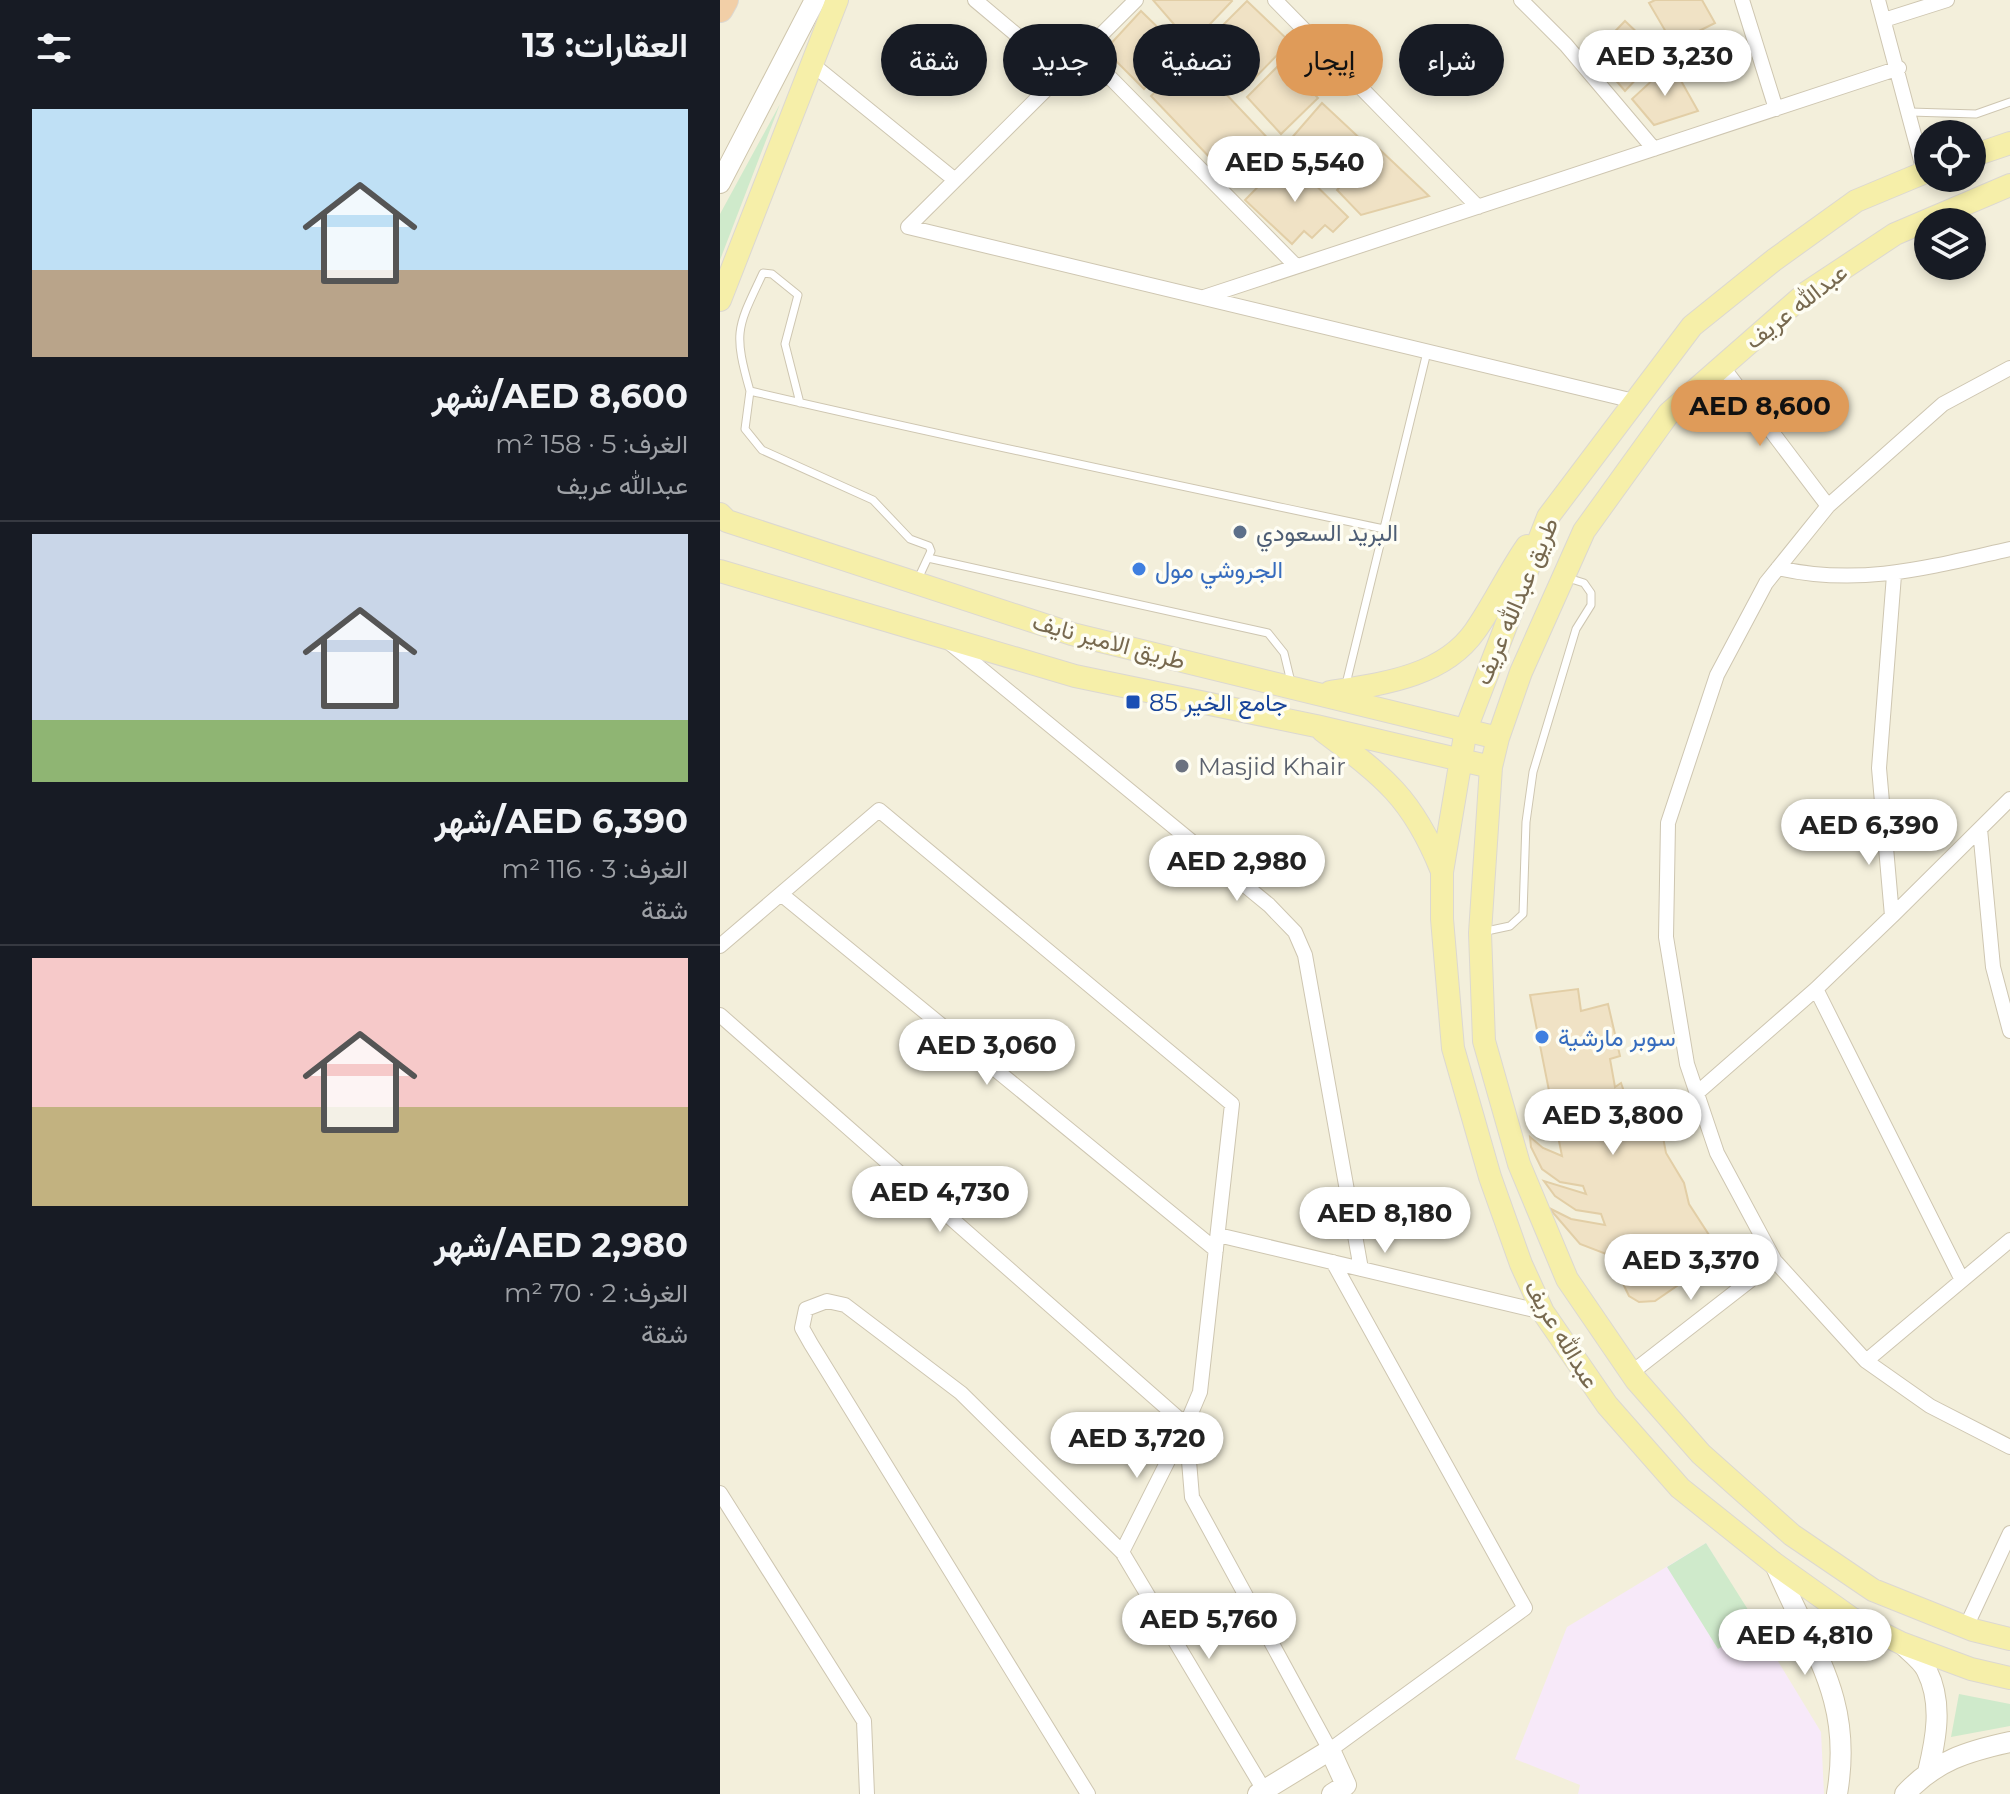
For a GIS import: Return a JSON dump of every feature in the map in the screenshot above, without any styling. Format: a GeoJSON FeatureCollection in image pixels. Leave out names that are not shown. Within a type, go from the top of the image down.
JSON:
{"type":"FeatureCollection","features":[{"type":"Feature","properties":{"kind":"highway"},"geometry":{"type":"LineString","coordinates":[[720,9],[725,0]]}},
{"type":"Feature","properties":{"kind":"main road"},"geometry":{"type":"LineString","coordinates":[[720,300],[837,0]]}},
{"type":"Feature","properties":{"kind":"main road"},"geometry":{"type":"LineString","coordinates":[[1986,151],[2010,143]]}},
{"type":"Feature","properties":{"kind":"main road","name":"عبدالله عريف"},"geometry":{"type":"LineString","coordinates":[[1634,401],[1692,326],[1774,260],[1856,201],[1914,177]]}},
{"type":"Feature","properties":{"kind":"main road","name":"عبدالله عريف"},"geometry":{"type":"LineString","coordinates":[[1498,738],[1521,672],[1584,531],[1669,413],[1806,293],[1895,234],[2010,185]]}},
{"type":"Feature","properties":{"kind":"main road","name":"طريق عبدالله عريف"},"geometry":{"type":"LineString","coordinates":[[1466,729],[1548,517],[1634,401]]}},
{"type":"Feature","properties":{"kind":"main road"},"geometry":{"type":"LineString","coordinates":[[1317,694],[1415,675],[1456,652],[1475,632],[1505,577],[1548,517]]}},
{"type":"Feature","properties":{"kind":"main road","name":"طريق الامير نايف"},"geometry":{"type":"LineString","coordinates":[[723,518],[1072,634],[1498,738]]}},
{"type":"Feature","properties":{"kind":"main road","name":"طريق الامير نايف"},"geometry":{"type":"LineString","coordinates":[[723,573],[1075,676],[1316,726],[1491,767]]}},
{"type":"Feature","properties":{"kind":"main road"},"geometry":{"type":"LineString","coordinates":[[1316,726],[1391,785],[1424,826],[1442,872]]}},
{"type":"Feature","properties":{"kind":"main road","name":"عبدالله عريف"},"geometry":{"type":"LineString","coordinates":[[1466,729],[1442,872],[1442,919],[1453,1048],[1490,1177],[1521,1264],[1543,1312],[1607,1405],[1680,1488],[1775,1564],[1851,1618],[1901,1643],[1971,1669],[2010,1678]]}},
{"type":"Feature","properties":{"kind":"main road"},"geometry":{"type":"LineString","coordinates":[[1491,767],[1498,738]]}},
{"type":"Feature","properties":{"kind":"main road","name":"عبدالله عريف"},"geometry":{"type":"LineString","coordinates":[[1491,767],[1480,933],[1484,1041],[1519,1164],[1567,1279],[1631,1373],[1701,1454],[1792,1535],[1873,1590],[1966,1627],[2010,1639]]}},
{"type":"Feature","properties":{"kind":"street"},"geometry":{"type":"LineString","coordinates":[[720,183],[815,0]]}},
{"type":"Feature","properties":{"kind":"street"},"geometry":{"type":"LineString","coordinates":[[975,0],[1004,24]]}},
{"type":"Feature","properties":{"kind":"street"},"geometry":{"type":"LineString","coordinates":[[1112,24],[1136,0]]}},
{"type":"Feature","properties":{"kind":"street"},"geometry":{"type":"LineString","coordinates":[[1275,0],[1478,207]]}},
{"type":"Feature","properties":{"kind":"street"},"geometry":{"type":"LineString","coordinates":[[1521,0],[1566,45],[1654,149]]}},
{"type":"Feature","properties":{"kind":"street"},"geometry":{"type":"LineString","coordinates":[[1742,0],[1776,109]]}},
{"type":"Feature","properties":{"kind":"street"},"geometry":{"type":"LineString","coordinates":[[1878,0],[1914,127]]}},
{"type":"Feature","properties":{"kind":"street"},"geometry":{"type":"LineString","coordinates":[[1884,20],[1947,0]]}},
{"type":"Feature","properties":{"kind":"street"},"geometry":{"type":"LineString","coordinates":[[812,64],[955,180]]}},
{"type":"Feature","properties":{"kind":"street"},"geometry":{"type":"LineString","coordinates":[[1202,298],[1899,68]]}},
{"type":"Feature","properties":{"kind":"street"},"geometry":{"type":"LineString","coordinates":[[1117,84],[1296,266]]}},
{"type":"Feature","properties":{"kind":"street"},"geometry":{"type":"LineString","coordinates":[[1039,96],[908,227],[1634,401]]}},
{"type":"Feature","properties":{"kind":"street"},"geometry":{"type":"LineString","coordinates":[[1722,366],[1828,506]]}},
{"type":"Feature","properties":{"kind":"street"},"geometry":{"type":"LineString","coordinates":[[2010,368],[1943,404],[1828,506],[1766,583],[1717,675],[1668,823],[1666,937],[1687,1064],[1717,1153],[1775,1261],[1866,1361],[1930,1406],[2010,1447]]}},
{"type":"Feature","properties":{"kind":"street"},"geometry":{"type":"LineString","coordinates":[[1778,568],[1816,576],[1894,575],[2010,549]]}},
{"type":"Feature","properties":{"kind":"street"},"geometry":{"type":"LineString","coordinates":[[1892,916],[1879,768],[1894,575]]}},
{"type":"Feature","properties":{"kind":"street"},"geometry":{"type":"LineString","coordinates":[[944,639],[1269,905],[1295,932],[1305,955],[1361,1269]]}},
{"type":"Feature","properties":{"kind":"street"},"geometry":{"type":"LineString","coordinates":[[1697,1093],[1816,989],[2010,799]]}},
{"type":"Feature","properties":{"kind":"street"},"geometry":{"type":"LineString","coordinates":[[720,946],[879,810],[1232,1104],[1200,1392],[1122,1552]]}},
{"type":"Feature","properties":{"kind":"street"},"geometry":{"type":"LineString","coordinates":[[1980,829],[1993,967],[2010,1031]]}},
{"type":"Feature","properties":{"kind":"street"},"geometry":{"type":"LineString","coordinates":[[781,894],[1216,1250]]}},
{"type":"Feature","properties":{"kind":"street"},"geometry":{"type":"LineString","coordinates":[[1816,989],[1961,1278]]}},
{"type":"Feature","properties":{"kind":"street"},"geometry":{"type":"LineString","coordinates":[[720,1015],[1186,1425],[1192,1497],[1330,1750],[1343,1791]]}},
{"type":"Feature","properties":{"kind":"street"},"geometry":{"type":"LineString","coordinates":[[1218,1235],[1543,1312]]}},
{"type":"Feature","properties":{"kind":"street"},"geometry":{"type":"LineString","coordinates":[[1866,1361],[1961,1278],[2010,1240]]}},
{"type":"Feature","properties":{"kind":"street"},"geometry":{"type":"LineString","coordinates":[[1631,1373],[1775,1261]]}},
{"type":"Feature","properties":{"kind":"street"},"geometry":{"type":"LineString","coordinates":[[1088,1794],[811,1344],[802,1328],[806,1309],[827,1301],[845,1305],[961,1393],[1122,1552],[1261,1792],[1330,1750],[1525,1608],[1333,1262]]}},
{"type":"Feature","properties":{"kind":"street"},"geometry":{"type":"LineString","coordinates":[[720,1493],[864,1721],[867,1794]]}},
{"type":"Feature","properties":{"kind":"street"},"geometry":{"type":"LineString","coordinates":[[1966,1627],[2005,1556],[2010,1533]]}},
{"type":"Feature","properties":{"kind":"street"},"geometry":{"type":"LineString","coordinates":[[1775,1564],[1795,1615],[1826,1669],[1842,1726],[1837,1794]]}},
{"type":"Feature","properties":{"kind":"street"},"geometry":{"type":"LineString","coordinates":[[1901,1643],[1927,1670],[1935,1704],[1936,1740],[1928,1772]]}},
{"type":"Feature","properties":{"kind":"street"},"geometry":{"type":"LineString","coordinates":[[1905,1794],[1928,1772],[1972,1750],[2010,1742]]}},
{"type":"Feature","properties":{"kind":"lane"},"geometry":{"type":"LineString","coordinates":[[1910,112],[1976,114],[2010,102]]}},
{"type":"Feature","properties":{"kind":"lane"},"geometry":{"type":"LineString","coordinates":[[800,403],[785,344],[798,295],[767,272],[763,273],[737,330],[737,345],[750,391],[745,429],[762,450],[873,500],[910,539],[929,546],[928,558],[916,583]]}},
{"type":"Feature","properties":{"kind":"lane"},"geometry":{"type":"LineString","coordinates":[[1345,689],[1427,352]]}},
{"type":"Feature","properties":{"kind":"lane"},"geometry":{"type":"LineString","coordinates":[[750,391],[1384,529]]}},
{"type":"Feature","properties":{"kind":"lane"},"geometry":{"type":"LineString","coordinates":[[928,558],[1268,633],[1284,653],[1293,688]]}},
{"type":"Feature","properties":{"kind":"lane"},"geometry":{"type":"LineString","coordinates":[[1480,933],[1510,926],[1523,914],[1526,822],[1533,772],[1576,629],[1591,605],[1591,593],[1584,583],[1564,577]]}},
{"type":"Feature","properties":{"kind":"shaded area"},"geometry":{"type":"Polygon","coordinates":[[[720,0],[2010,0],[2010,1794],[720,1794],[720,0]]]}},
{"type":"Feature","properties":{"kind":"shaded area"},"geometry":{"type":"Polygon","coordinates":[[[1706,1543],[1821,1732],[1824,1794],[1578,1794],[1580,1785],[1515,1759],[1567,1627],[1706,1543]]]}},
{"type":"Feature","properties":{"kind":"green space"},"geometry":{"type":"Polygon","coordinates":[[[780,104],[720,260],[720,214],[780,104]]]}},
{"type":"Feature","properties":{"kind":"green space"},"geometry":{"type":"Polygon","coordinates":[[[1706,1543],[1757,1624],[1718,1649],[1667,1567],[1706,1543]]]}},
{"type":"Feature","properties":{"kind":"green space"},"geometry":{"type":"Polygon","coordinates":[[[1959,1694],[2010,1704],[2010,1726],[1951,1737],[1959,1694]]]}},
{"type":"Feature","properties":{"kind":"building"},"geometry":{"type":"Polygon","coordinates":[[[1153,0],[1232,1],[1210,24],[1174,24],[1153,0]]]}},
{"type":"Feature","properties":{"kind":"building"},"geometry":{"type":"Polygon","coordinates":[[[1655,0],[1702,0],[1715,23],[1673,44],[1649,3],[1655,0]]]}},
{"type":"Feature","properties":{"kind":"building"},"geometry":{"type":"Polygon","coordinates":[[[1247,1],[1276,29],[1276,56],[1260,73],[1260,24],[1224,24],[1247,1]]]}},
{"type":"Feature","properties":{"kind":"building"},"geometry":{"type":"Polygon","coordinates":[[[1141,11],[1154,24],[1133,24],[1133,78],[1117,62],[1117,37],[1141,11]]]}},
{"type":"Feature","properties":{"kind":"building"},"geometry":{"type":"Polygon","coordinates":[[[1625,21],[1660,54],[1625,91],[1593,54],[1625,21]]]}},
{"type":"Feature","properties":{"kind":"building"},"geometry":{"type":"Polygon","coordinates":[[[1671,63],[1698,111],[1654,125],[1632,99],[1671,63]]]}},
{"type":"Feature","properties":{"kind":"building"},"geometry":{"type":"Polygon","coordinates":[[[1276,68],[1276,96],[1318,98],[1281,134],[1247,97],[1260,96],[1260,84],[1276,68]]]}},
{"type":"Feature","properties":{"kind":"building"},"geometry":{"type":"Polygon","coordinates":[[[1151,96],[1228,96],[1277,148],[1237,186],[1151,96]]]}},
{"type":"Feature","properties":{"kind":"building"},"geometry":{"type":"Polygon","coordinates":[[[1322,103],[1367,145],[1333,183],[1289,141],[1322,103]]]}},
{"type":"Feature","properties":{"kind":"building"},"geometry":{"type":"Polygon","coordinates":[[[1377,147],[1429,196],[1361,215],[1337,190],[1377,147]]]}},
{"type":"Feature","properties":{"kind":"building"},"geometry":{"type":"Polygon","coordinates":[[[1287,157],[1348,217],[1333,232],[1325,225],[1312,238],[1304,231],[1292,244],[1245,200],[1287,157]]]}},
{"type":"Feature","properties":{"kind":"building"},"geometry":{"type":"Polygon","coordinates":[[[1578,989],[1581,1011],[1608,1004],[1620,1056],[1610,1059],[1615,1087],[1621,1083],[1633,1117],[1659,1116],[1666,1153],[1684,1183],[1689,1204],[1722,1255],[1655,1301],[1639,1302],[1629,1296],[1609,1255],[1580,1244],[1549,1208],[1571,1219],[1605,1225],[1601,1214],[1576,1210],[1555,1196],[1544,1181],[1586,1194],[1583,1186],[1560,1182],[1542,1169],[1531,1147],[1530,1137],[1543,1148],[1562,1156],[1530,995],[1578,989]]]}},
{"type":"Feature","properties":{"kind":"place","name":"البريد السعودي"},"geometry":{"type":"Point","coordinates":[1240,532]}},
{"type":"Feature","properties":{"kind":"place","name":"الجروشي مول"},"geometry":{"type":"Point","coordinates":[1139,569]}},
{"type":"Feature","properties":{"kind":"place","name":"جامع الخير 85"},"geometry":{"type":"Point","coordinates":[1133,702]}},
{"type":"Feature","properties":{"kind":"place","name":"Masjid Khair"},"geometry":{"type":"Point","coordinates":[1182,766]}},
{"type":"Feature","properties":{"kind":"place","name":"سوبر مارشية"},"geometry":{"type":"Point","coordinates":[1542,1037]}}]}
